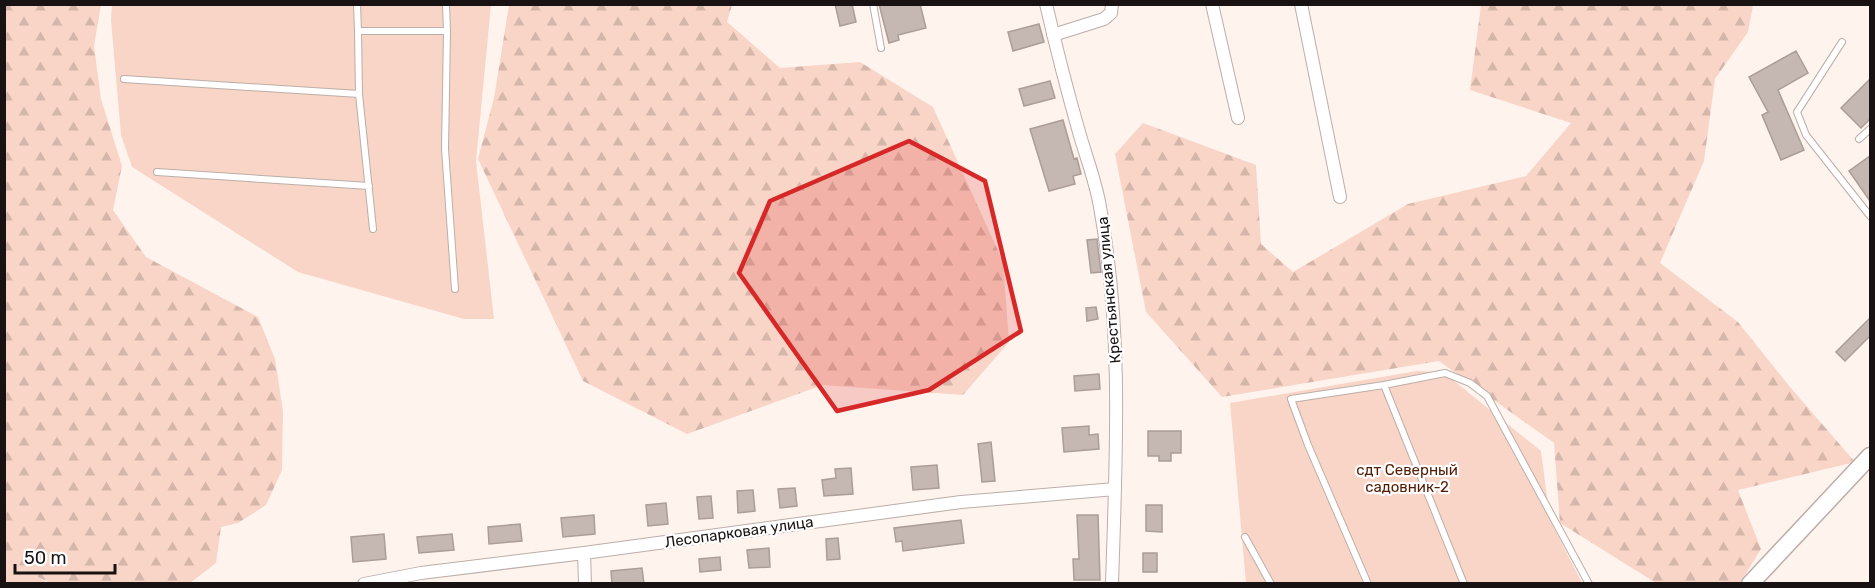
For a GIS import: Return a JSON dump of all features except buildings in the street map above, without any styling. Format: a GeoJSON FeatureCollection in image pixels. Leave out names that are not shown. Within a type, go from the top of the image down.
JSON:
{"type":"FeatureCollection","features":[{"type":"Feature","properties":{"kind":"main road"},"geometry":{"type":"LineString","coordinates":[[1750,584],[1870,456]]}},
{"type":"Feature","properties":{"kind":"street","name":"Крестьянская улица"},"geometry":{"type":"LineString","coordinates":[[1046,4],[1100,204],[1108,260],[1116,336],[1117,442],[1112,584]]}},
{"type":"Feature","properties":{"kind":"street"},"geometry":{"type":"LineString","coordinates":[[1053,35],[1104,19],[1110,13],[1112,4]]}},
{"type":"Feature","properties":{"kind":"street"},"geometry":{"type":"LineString","coordinates":[[1212,4],[1238,118]]}},
{"type":"Feature","properties":{"kind":"street"},"geometry":{"type":"LineString","coordinates":[[1301,4],[1340,197]]}},
{"type":"Feature","properties":{"kind":"street","name":"Лесопарковая улица"},"geometry":{"type":"LineString","coordinates":[[364,584],[421,573],[961,502],[1115,489]]}},
{"type":"Feature","properties":{"kind":"street"},"geometry":{"type":"LineString","coordinates":[[584,553],[585,584]]}},
{"type":"Feature","properties":{"kind":"lane"},"geometry":{"type":"LineString","coordinates":[[352,4],[357,5],[359,94],[373,229]]}},
{"type":"Feature","properties":{"kind":"lane"},"geometry":{"type":"LineString","coordinates":[[446,4],[445,149],[455,289]]}},
{"type":"Feature","properties":{"kind":"lane"},"geometry":{"type":"LineString","coordinates":[[873,4],[881,48]]}},
{"type":"Feature","properties":{"kind":"lane"},"geometry":{"type":"LineString","coordinates":[[358,31],[447,30]]}},
{"type":"Feature","properties":{"kind":"lane"},"geometry":{"type":"LineString","coordinates":[[1842,42],[1797,112],[1806,135],[1870,216]]}},
{"type":"Feature","properties":{"kind":"lane"},"geometry":{"type":"LineString","coordinates":[[124,79],[359,94]]}},
{"type":"Feature","properties":{"kind":"lane"},"geometry":{"type":"LineString","coordinates":[[1860,139],[1870,129]]}},
{"type":"Feature","properties":{"kind":"lane"},"geometry":{"type":"LineString","coordinates":[[157,172],[369,186]]}},
{"type":"Feature","properties":{"kind":"lane"},"geometry":{"type":"LineString","coordinates":[[1368,584],[1308,445],[1291,399],[1445,373],[1470,383],[1487,396],[1589,584]]}},
{"type":"Feature","properties":{"kind":"lane"},"geometry":{"type":"LineString","coordinates":[[1384,385],[1464,584]]}},
{"type":"Feature","properties":{"kind":"lane"},"geometry":{"type":"LineString","coordinates":[[1245,537],[1271,584]]}},
{"type":"Feature","properties":{"kind":"highlighted area"},"geometry":{"type":"Polygon","coordinates":[[[909,141],[985,181],[1021,331],[929,390],[837,411],[739,273],[770,201],[909,141]]]}},
{"type":"Feature","properties":{"kind":"green space"},"geometry":{"type":"Polygon","coordinates":[[[112,4],[491,5],[476,161],[494,319],[464,319],[298,272],[132,167],[121,135],[111,20],[112,4]]]}},
{"type":"Feature","properties":{"kind":"green space"},"geometry":{"type":"Polygon","coordinates":[[[5,5],[101,5],[94,46],[101,99],[122,166],[113,210],[146,257],[258,317],[275,359],[283,411],[282,470],[266,505],[238,523],[221,527],[216,563],[190,583],[51,583],[5,563],[5,5]]]}},
{"type":"Feature","properties":{"kind":"green space"},"geometry":{"type":"Polygon","coordinates":[[[509,5],[732,5],[727,22],[780,68],[860,62],[933,107],[1003,262],[1009,342],[963,395],[823,385],[687,434],[583,381],[478,159],[494,98],[509,5]]]}},
{"type":"Feature","properties":{"kind":"green space"},"geometry":{"type":"Polygon","coordinates":[[[1481,5],[1753,5],[1748,32],[1715,79],[1704,161],[1660,263],[1738,322],[1855,462],[1738,490],[1761,549],[1740,583],[1656,583],[1560,523],[1554,443],[1439,361],[1222,397],[1146,312],[1115,154],[1143,123],[1256,165],[1261,244],[1293,272],[1408,204],[1526,176],[1571,123],[1470,90],[1481,5]]]}},
{"type":"Feature","properties":{"kind":"green space","name":"сдт Северный садовник-2"},"geometry":{"type":"Polygon","coordinates":[[[1417,371],[1443,372],[1541,451],[1550,520],[1582,583],[1246,583],[1230,403],[1417,371]]]}},
{"type":"Feature","properties":{"kind":"green space"},"geometry":{"type":"Polygon","coordinates":[[[5,562],[49,583],[5,583],[5,562]]]}}]}
